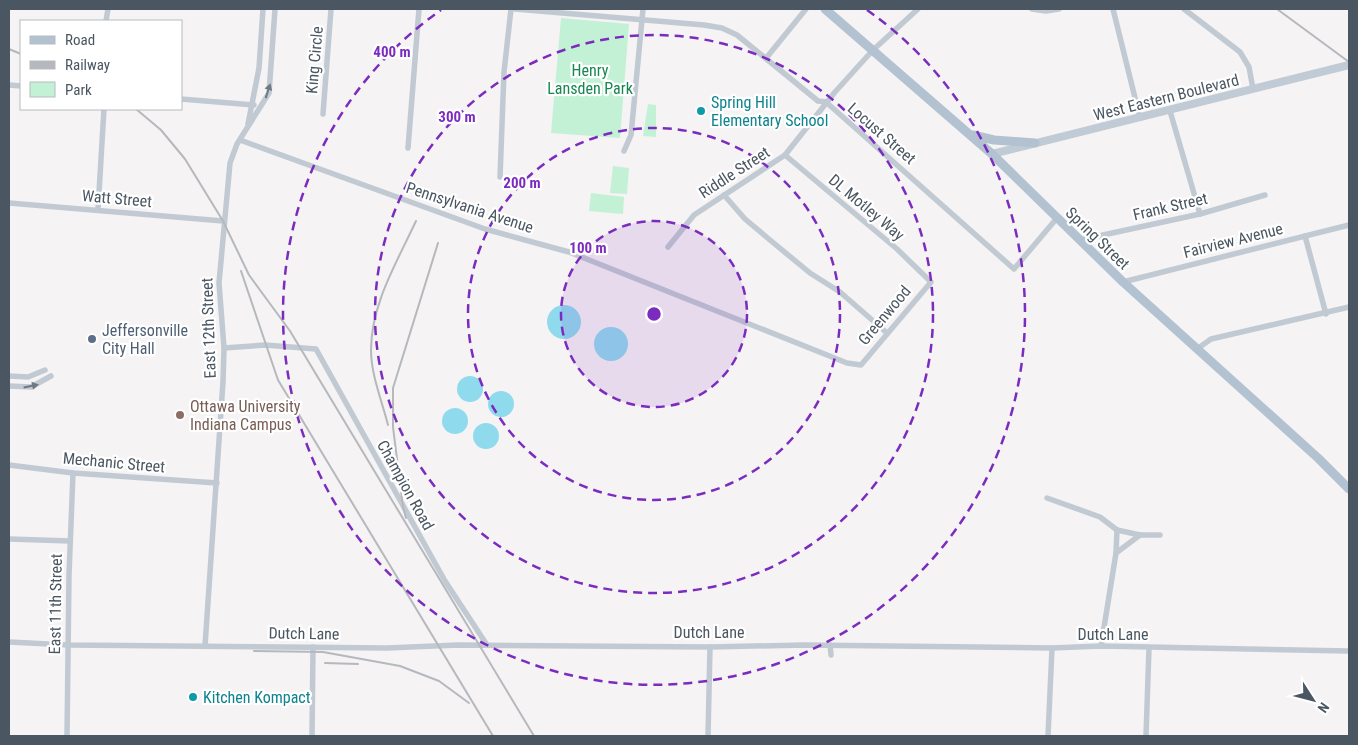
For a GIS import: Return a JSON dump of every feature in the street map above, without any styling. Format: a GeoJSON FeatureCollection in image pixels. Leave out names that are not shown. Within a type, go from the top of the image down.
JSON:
{"type":"FeatureCollection","features":[{"type":"Feature","properties":{"kind":"main road","name":"Spring Street"},"geometry":{"type":"LineString","coordinates":[[825,9],[992,154],[1123,282],[1318,458],[1349,489]]}},
{"type":"Feature","properties":{"kind":"main road","name":"West Eastern Boulevard"},"geometry":{"type":"LineString","coordinates":[[992,154],[1348,65]]}},
{"type":"Feature","properties":{"kind":"main road"},"geometry":{"type":"LineString","coordinates":[[968,133],[994,140],[1035,143]]}},
{"type":"Feature","properties":{"kind":"street","name":"East 12th Street"},"geometry":{"type":"LineString","coordinates":[[245,133],[259,68],[263,9]]}},
{"type":"Feature","properties":{"kind":"street","name":"East 12th Street"},"geometry":{"type":"LineString","coordinates":[[205,646],[217,484],[224,348],[219,283],[223,221],[230,163],[240,140],[262,106],[271,81],[275,9]]}},
{"type":"Feature","properties":{"kind":"street","name":"King Circle"},"geometry":{"type":"LineString","coordinates":[[323,114],[332,9]]}},
{"type":"Feature","properties":{"kind":"street"},"geometry":{"type":"LineString","coordinates":[[408,148],[419,9]]}},
{"type":"Feature","properties":{"kind":"street"},"geometry":{"type":"LineString","coordinates":[[500,177],[504,72],[511,9]]}},
{"type":"Feature","properties":{"kind":"street","name":"Locust Street"},"geometry":{"type":"LineString","coordinates":[[515,9],[642,18],[722,28],[737,35],[767,57],[818,101],[826,102],[1014,269],[1057,218]]}},
{"type":"Feature","properties":{"kind":"street"},"geometry":{"type":"LineString","coordinates":[[624,151],[631,135],[643,9]]}},
{"type":"Feature","properties":{"kind":"street"},"geometry":{"type":"LineString","coordinates":[[767,57],[806,9]]}},
{"type":"Feature","properties":{"kind":"street","name":"Riddle Street"},"geometry":{"type":"LineString","coordinates":[[668,247],[694,215],[785,155],[826,102],[873,50],[918,9]]}},
{"type":"Feature","properties":{"kind":"street"},"geometry":{"type":"LineString","coordinates":[[1032,9],[1046,11],[1059,9]]}},
{"type":"Feature","properties":{"kind":"street"},"geometry":{"type":"LineString","coordinates":[[1113,9],[1140,118]]}},
{"type":"Feature","properties":{"kind":"street"},"geometry":{"type":"LineString","coordinates":[[1184,9],[1240,52],[1249,67],[1253,89]]}},
{"type":"Feature","properties":{"kind":"street"},"geometry":{"type":"LineString","coordinates":[[182,99],[262,106]]}},
{"type":"Feature","properties":{"kind":"street"},"geometry":{"type":"LineString","coordinates":[[98,209],[104,110]]}},
{"type":"Feature","properties":{"kind":"street"},"geometry":{"type":"LineString","coordinates":[[1170,111],[1200,214]]}},
{"type":"Feature","properties":{"kind":"street","name":"Pennsylvania Avenue"},"geometry":{"type":"LineString","coordinates":[[240,140],[485,229],[569,252],[847,364],[858,366]]}},
{"type":"Feature","properties":{"kind":"street","name":"DL Motley Way"},"geometry":{"type":"LineString","coordinates":[[785,155],[896,249],[931,282]]}},
{"type":"Feature","properties":{"kind":"street"},"geometry":{"type":"LineString","coordinates":[[724,195],[745,219],[810,273],[840,292],[887,333]]}},
{"type":"Feature","properties":{"kind":"street","name":"Frank Street"},"geometry":{"type":"LineString","coordinates":[[1080,240],[1200,214],[1265,195]]}},
{"type":"Feature","properties":{"kind":"street","name":"Watt Street"},"geometry":{"type":"LineString","coordinates":[[9,202],[223,221]]}},
{"type":"Feature","properties":{"kind":"street","name":"Fairview Avenue"},"geometry":{"type":"LineString","coordinates":[[1123,282],[1349,225]]}},
{"type":"Feature","properties":{"kind":"street"},"geometry":{"type":"LineString","coordinates":[[1305,236],[1326,314]]}},
{"type":"Feature","properties":{"kind":"street","name":"Greenwood"},"geometry":{"type":"LineString","coordinates":[[858,366],[931,282]]}},
{"type":"Feature","properties":{"kind":"street"},"geometry":{"type":"LineString","coordinates":[[1197,349],[1211,340],[1349,307]]}},
{"type":"Feature","properties":{"kind":"street","name":"Champion Road"},"geometry":{"type":"LineString","coordinates":[[224,348],[265,345],[299,346],[316,349],[445,581],[487,645]]}},
{"type":"Feature","properties":{"kind":"street"},"geometry":{"type":"LineString","coordinates":[[9,376],[28,378],[45,370]]}},
{"type":"Feature","properties":{"kind":"street"},"geometry":{"type":"LineString","coordinates":[[9,386],[31,387],[51,376]]}},
{"type":"Feature","properties":{"kind":"street","name":"Mechanic Street"},"geometry":{"type":"LineString","coordinates":[[9,465],[73,473],[217,484]]}},
{"type":"Feature","properties":{"kind":"street","name":"East 11th Street"},"geometry":{"type":"LineString","coordinates":[[67,736],[73,473]]}},
{"type":"Feature","properties":{"kind":"street"},"geometry":{"type":"LineString","coordinates":[[1047,498],[1100,517],[1117,530],[1140,535],[1160,535]]}},
{"type":"Feature","properties":{"kind":"street"},"geometry":{"type":"LineString","coordinates":[[1101,646],[1116,553],[1117,530]]}},
{"type":"Feature","properties":{"kind":"street"},"geometry":{"type":"LineString","coordinates":[[1116,553],[1140,535]]}},
{"type":"Feature","properties":{"kind":"street"},"geometry":{"type":"LineString","coordinates":[[9,539],[70,541]]}},
{"type":"Feature","properties":{"kind":"street","name":"Dutch Lane"},"geometry":{"type":"LineString","coordinates":[[9,642],[68,645],[386,648],[487,645],[710,647],[830,645],[1052,648],[1101,646],[1349,651]]}},
{"type":"Feature","properties":{"kind":"street"},"geometry":{"type":"LineString","coordinates":[[830,645],[831,656]]}},
{"type":"Feature","properties":{"kind":"street"},"geometry":{"type":"LineString","coordinates":[[312,736],[313,647]]}},
{"type":"Feature","properties":{"kind":"street"},"geometry":{"type":"LineString","coordinates":[[708,736],[710,647]]}},
{"type":"Feature","properties":{"kind":"street"},"geometry":{"type":"LineString","coordinates":[[1048,736],[1052,648]]}},
{"type":"Feature","properties":{"kind":"street"},"geometry":{"type":"LineString","coordinates":[[1146,736],[1149,648]]}},
{"type":"Feature","properties":{"kind":"green space","name":"Henry Lansden Park"},"geometry":{"type":"Polygon","coordinates":[[[561,18],[629,24],[620,138],[551,133],[561,18]]]}},
{"type":"Feature","properties":{"kind":"green space"},"geometry":{"type":"Polygon","coordinates":[[[648,104],[656,105],[656,137],[643,136],[648,104]]]}},
{"type":"Feature","properties":{"kind":"green space"},"geometry":{"type":"Polygon","coordinates":[[[613,166],[629,168],[627,194],[610,193],[613,166]]]}},
{"type":"Feature","properties":{"kind":"green space"},"geometry":{"type":"Polygon","coordinates":[[[591,193],[624,197],[623,214],[589,211],[591,193]]]}},
{"type":"Feature","properties":{"kind":"water"},"geometry":{"type":"Polygon","coordinates":[[[564,305],[576,310],[581,322],[576,334],[564,339],[552,334],[547,322],[552,310],[564,305]]]}},
{"type":"Feature","properties":{"kind":"water"},"geometry":{"type":"Polygon","coordinates":[[[611,327],[623,332],[628,344],[623,356],[611,361],[599,356],[594,344],[599,332],[611,327]]]}},
{"type":"Feature","properties":{"kind":"water"},"geometry":{"type":"Polygon","coordinates":[[[470,376],[479,380],[483,389],[479,398],[470,402],[461,398],[457,389],[461,380],[470,376]]]}},
{"type":"Feature","properties":{"kind":"water"},"geometry":{"type":"Polygon","coordinates":[[[501,391],[510,395],[514,404],[510,413],[501,417],[492,413],[488,404],[492,395],[501,391]]]}},
{"type":"Feature","properties":{"kind":"water"},"geometry":{"type":"Polygon","coordinates":[[[455,408],[464,412],[468,421],[464,430],[455,434],[446,430],[442,421],[446,412],[455,408]]]}},
{"type":"Feature","properties":{"kind":"water"},"geometry":{"type":"Polygon","coordinates":[[[486,423],[495,427],[499,436],[495,445],[486,449],[477,445],[473,436],[477,427],[486,423]]]}},
{"type":"Feature","properties":{"kind":"railway"},"geometry":{"type":"LineString","coordinates":[[1277,9],[1349,62]]}},
{"type":"Feature","properties":{"kind":"railway"},"geometry":{"type":"LineString","coordinates":[[9,49],[20,54]]}},
{"type":"Feature","properties":{"kind":"railway"},"geometry":{"type":"LineString","coordinates":[[137,110],[161,130],[185,159],[223,221],[249,275],[290,331],[534,736]]}},
{"type":"Feature","properties":{"kind":"railway"},"geometry":{"type":"LineString","coordinates":[[388,425],[371,359],[372,333],[375,316],[386,284],[416,221]]}},
{"type":"Feature","properties":{"kind":"railway"},"geometry":{"type":"LineString","coordinates":[[406,518],[393,427],[393,388],[438,243]]}},
{"type":"Feature","properties":{"kind":"railway"},"geometry":{"type":"LineString","coordinates":[[241,271],[278,380],[493,736]]}},
{"type":"Feature","properties":{"kind":"railway"},"geometry":{"type":"LineString","coordinates":[[254,651],[323,652],[400,666],[439,681],[469,703]]}},
{"type":"Feature","properties":{"kind":"railway"},"geometry":{"type":"LineString","coordinates":[[325,663],[358,664]]}},
{"type":"Feature","properties":{"kind":"place","name":"Spring Hill Elementary School"},"geometry":{"type":"Point","coordinates":[701,111]}},
{"type":"Feature","properties":{"kind":"place","name":"Jeffersonville City Hall"},"geometry":{"type":"Point","coordinates":[92,339]}},
{"type":"Feature","properties":{"kind":"place","name":"Ottawa University Indiana Campus"},"geometry":{"type":"Point","coordinates":[180,415]}},
{"type":"Feature","properties":{"kind":"place","name":"Kitchen Kompact"},"geometry":{"type":"Point","coordinates":[193,697]}}]}
